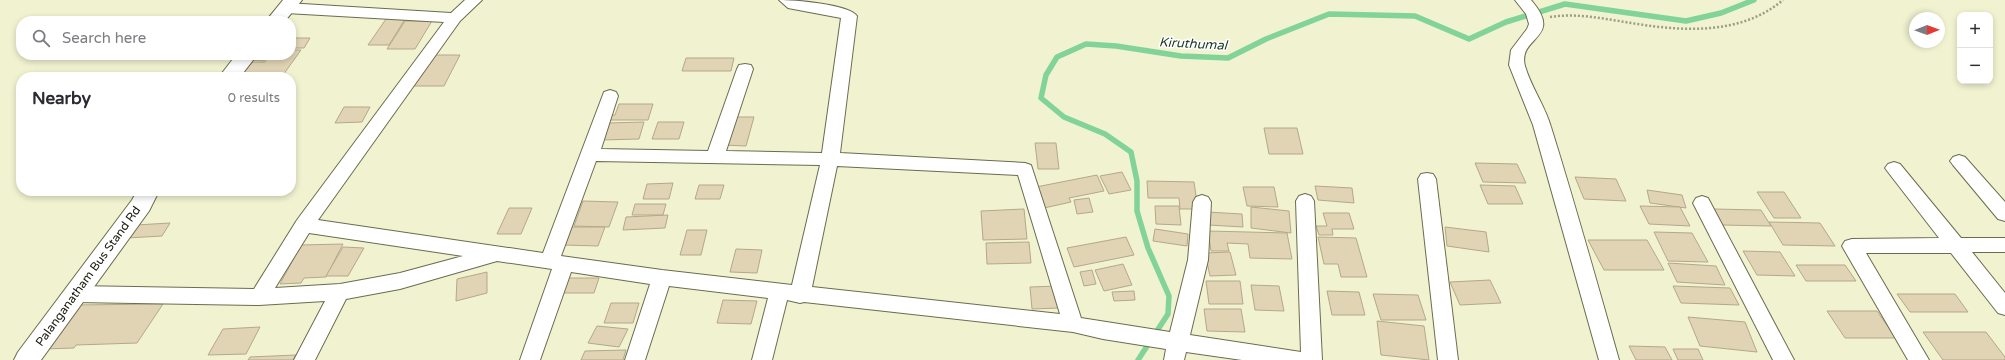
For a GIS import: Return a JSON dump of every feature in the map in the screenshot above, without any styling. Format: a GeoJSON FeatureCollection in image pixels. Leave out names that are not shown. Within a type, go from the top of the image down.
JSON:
{"type":"FeatureCollection","features":[{"type":"Feature","properties":{"kind":"street"},"geometry":{"type":"LineString","coordinates":[[258,297],[304,226],[455,18],[474,0]]}},
{"type":"Feature","properties":{"kind":"street"},"geometry":{"type":"LineString","coordinates":[[787,0],[793,5],[840,12],[849,16],[830,159],[800,295]]}},
{"type":"Feature","properties":{"kind":"street"},"geometry":{"type":"LineString","coordinates":[[1523,0],[1536,19],[1537,25],[1532,34],[1520,48],[1516,56],[1517,65],[1542,125],[1609,360]]}},
{"type":"Feature","properties":{"kind":"street"},"geometry":{"type":"LineString","coordinates":[[285,10],[455,18]]}},
{"type":"Feature","properties":{"kind":"street"},"geometry":{"type":"LineString","coordinates":[[233,72],[243,60]]}},
{"type":"Feature","properties":{"kind":"street"},"geometry":{"type":"LineString","coordinates":[[715,157],[745,69]]}},
{"type":"Feature","properties":{"kind":"street"},"geometry":{"type":"LineString","coordinates":[[530,360],[557,263],[590,155],[610,96]]}},
{"type":"Feature","properties":{"kind":"street"},"geometry":{"type":"LineString","coordinates":[[590,155],[830,159],[1025,169],[1072,324]]}},
{"type":"Feature","properties":{"kind":"street"},"geometry":{"type":"LineString","coordinates":[[1960,161],[2005,214]]}},
{"type":"Feature","properties":{"kind":"street"},"geometry":{"type":"LineString","coordinates":[[1894,168],[2005,307]]}},
{"type":"Feature","properties":{"kind":"street"},"geometry":{"type":"LineString","coordinates":[[1427,179],[1448,360]]}},
{"type":"Feature","properties":{"kind":"street","name":"Palanganatham Bus Stand Rd"},"geometry":{"type":"LineString","coordinates":[[27,360],[141,205],[146,196]]}},
{"type":"Feature","properties":{"kind":"street"},"geometry":{"type":"LineString","coordinates":[[1305,201],[1312,360]]}},
{"type":"Feature","properties":{"kind":"street"},"geometry":{"type":"LineString","coordinates":[[1172,347],[1198,260],[1202,202]]}},
{"type":"Feature","properties":{"kind":"street"},"geometry":{"type":"LineString","coordinates":[[1702,203],[1784,360]]}},
{"type":"Feature","properties":{"kind":"street"},"geometry":{"type":"LineString","coordinates":[[304,226],[662,278],[800,295],[1072,324],[1172,347],[1300,360]]}},
{"type":"Feature","properties":{"kind":"street"},"geometry":{"type":"LineString","coordinates":[[1919,360],[1852,246],[2005,245]]}},
{"type":"Feature","properties":{"kind":"street"},"geometry":{"type":"LineString","coordinates":[[75,294],[258,297],[340,292],[400,281],[496,255]]}},
{"type":"Feature","properties":{"kind":"street"},"geometry":{"type":"LineString","coordinates":[[635,360],[662,278]]}},
{"type":"Feature","properties":{"kind":"street"},"geometry":{"type":"LineString","coordinates":[[304,360],[340,292]]}},
{"type":"Feature","properties":{"kind":"street"},"geometry":{"type":"LineString","coordinates":[[762,360],[779,292]]}},
{"type":"Feature","properties":{"kind":"path"},"geometry":{"type":"LineString","coordinates":[[1536,19],[1568,15],[1592,17],[1669,29],[1702,30],[1729,26],[1759,15],[1783,0]]}},
{"type":"Feature","properties":{"kind":"building"},"geometry":{"type":"Polygon","coordinates":[[[386,19],[405,19],[389,45],[368,45],[386,19]]]}},
{"type":"Feature","properties":{"kind":"building"},"geometry":{"type":"Polygon","coordinates":[[[405,21],[432,21],[415,49],[387,49],[405,21]]]}},
{"type":"Feature","properties":{"kind":"building"},"geometry":{"type":"Polygon","coordinates":[[[296,38],[310,38],[304,48],[296,48],[296,38]]]}},
{"type":"Feature","properties":{"kind":"building"},"geometry":{"type":"Polygon","coordinates":[[[296,50],[301,50],[296,57],[296,50]]]}},
{"type":"Feature","properties":{"kind":"building"},"geometry":{"type":"Polygon","coordinates":[[[430,55],[460,55],[444,86],[413,86],[430,55]]]}},
{"type":"Feature","properties":{"kind":"building"},"geometry":{"type":"Polygon","coordinates":[[[686,58],[734,58],[731,71],[682,71],[686,58]]]}},
{"type":"Feature","properties":{"kind":"building"},"geometry":{"type":"Polygon","coordinates":[[[266,60],[294,60],[285,72],[244,72],[252,62],[265,62],[266,60]]]}},
{"type":"Feature","properties":{"kind":"building"},"geometry":{"type":"Polygon","coordinates":[[[619,104],[653,104],[648,120],[604,120],[606,115],[615,115],[619,104]]]}},
{"type":"Feature","properties":{"kind":"building"},"geometry":{"type":"Polygon","coordinates":[[[344,107],[370,107],[362,122],[335,123],[344,107]]]}},
{"type":"Feature","properties":{"kind":"building"},"geometry":{"type":"Polygon","coordinates":[[[730,117],[754,117],[746,146],[722,145],[730,117]]]}},
{"type":"Feature","properties":{"kind":"building"},"geometry":{"type":"Polygon","coordinates":[[[644,122],[639,139],[601,140],[607,123],[644,122]]]}},
{"type":"Feature","properties":{"kind":"building"},"geometry":{"type":"Polygon","coordinates":[[[658,122],[684,122],[679,139],[652,139],[658,122]]]}},
{"type":"Feature","properties":{"kind":"building"},"geometry":{"type":"Polygon","coordinates":[[[1264,128],[1297,128],[1303,154],[1269,154],[1264,128]]]}},
{"type":"Feature","properties":{"kind":"building"},"geometry":{"type":"Polygon","coordinates":[[[1035,143],[1056,143],[1059,169],[1038,169],[1035,143]]]}},
{"type":"Feature","properties":{"kind":"building"},"geometry":{"type":"Polygon","coordinates":[[[1475,163],[1517,164],[1526,183],[1483,182],[1475,163]]]}},
{"type":"Feature","properties":{"kind":"building"},"geometry":{"type":"Polygon","coordinates":[[[1122,172],[1131,190],[1109,194],[1100,176],[1122,172]]]}},
{"type":"Feature","properties":{"kind":"building"},"geometry":{"type":"Polygon","coordinates":[[[1097,175],[1104,191],[1069,198],[1071,202],[1044,208],[1036,187],[1097,175]]]}},
{"type":"Feature","properties":{"kind":"building"},"geometry":{"type":"Polygon","coordinates":[[[1575,177],[1616,179],[1626,201],[1584,199],[1575,177]]]}},
{"type":"Feature","properties":{"kind":"building"},"geometry":{"type":"Polygon","coordinates":[[[1147,181],[1194,182],[1198,209],[1180,209],[1179,198],[1148,198],[1147,181]]]}},
{"type":"Feature","properties":{"kind":"building"},"geometry":{"type":"Polygon","coordinates":[[[673,183],[669,199],[643,199],[647,184],[673,183]]]}},
{"type":"Feature","properties":{"kind":"building"},"geometry":{"type":"Polygon","coordinates":[[[699,185],[724,185],[720,199],[695,199],[699,185]]]}},
{"type":"Feature","properties":{"kind":"building"},"geometry":{"type":"Polygon","coordinates":[[[1480,185],[1515,186],[1523,204],[1488,204],[1480,185]]]}},
{"type":"Feature","properties":{"kind":"building"},"geometry":{"type":"Polygon","coordinates":[[[1315,186],[1352,188],[1354,203],[1318,200],[1315,186]]]}},
{"type":"Feature","properties":{"kind":"building"},"geometry":{"type":"Polygon","coordinates":[[[1243,187],[1274,187],[1278,207],[1247,206],[1243,187]]]}},
{"type":"Feature","properties":{"kind":"building"},"geometry":{"type":"Polygon","coordinates":[[[1647,190],[1682,195],[1686,208],[1650,203],[1647,190]]]}},
{"type":"Feature","properties":{"kind":"building"},"geometry":{"type":"Polygon","coordinates":[[[1757,192],[1784,192],[1801,218],[1774,218],[1757,192]]]}},
{"type":"Feature","properties":{"kind":"building"},"geometry":{"type":"Polygon","coordinates":[[[1089,198],[1093,212],[1077,214],[1074,200],[1089,198]]]}},
{"type":"Feature","properties":{"kind":"building"},"geometry":{"type":"Polygon","coordinates":[[[583,201],[618,202],[609,227],[574,226],[583,201]]]}},
{"type":"Feature","properties":{"kind":"building"},"geometry":{"type":"Polygon","coordinates":[[[635,204],[666,204],[663,215],[632,215],[635,204]]]}},
{"type":"Feature","properties":{"kind":"building"},"geometry":{"type":"Polygon","coordinates":[[[1155,206],[1179,206],[1181,225],[1156,224],[1155,206]]]}},
{"type":"Feature","properties":{"kind":"building"},"geometry":{"type":"Polygon","coordinates":[[[1640,206],[1680,207],[1690,226],[1649,224],[1640,206]]]}},
{"type":"Feature","properties":{"kind":"building"},"geometry":{"type":"Polygon","coordinates":[[[1251,207],[1289,211],[1291,233],[1251,228],[1251,207]]]}},
{"type":"Feature","properties":{"kind":"building"},"geometry":{"type":"Polygon","coordinates":[[[509,208],[532,208],[521,234],[497,234],[509,208]]]}},
{"type":"Feature","properties":{"kind":"building"},"geometry":{"type":"Polygon","coordinates":[[[1024,209],[1027,239],[983,240],[981,211],[1024,209]]]}},
{"type":"Feature","properties":{"kind":"building"},"geometry":{"type":"Polygon","coordinates":[[[1713,209],[1761,210],[1771,226],[1722,225],[1713,209]]]}},
{"type":"Feature","properties":{"kind":"building"},"geometry":{"type":"Polygon","coordinates":[[[1207,212],[1242,214],[1243,227],[1208,225],[1207,212]]]}},
{"type":"Feature","properties":{"kind":"building"},"geometry":{"type":"Polygon","coordinates":[[[1323,213],[1349,213],[1354,229],[1332,229],[1333,235],[1319,235],[1316,226],[1327,226],[1323,213]]]}},
{"type":"Feature","properties":{"kind":"building"},"geometry":{"type":"Polygon","coordinates":[[[668,215],[665,228],[623,230],[626,217],[668,215]]]}},
{"type":"Feature","properties":{"kind":"building"},"geometry":{"type":"Polygon","coordinates":[[[1769,222],[1820,223],[1835,246],[1783,245],[1769,222]]]}},
{"type":"Feature","properties":{"kind":"building"},"geometry":{"type":"Polygon","coordinates":[[[170,223],[162,236],[127,238],[136,225],[170,223]]]}},
{"type":"Feature","properties":{"kind":"building"},"geometry":{"type":"Polygon","coordinates":[[[571,227],[605,227],[598,246],[564,245],[571,227]]]}},
{"type":"Feature","properties":{"kind":"building"},"geometry":{"type":"Polygon","coordinates":[[[1445,227],[1486,232],[1489,252],[1447,246],[1445,227]]]}},
{"type":"Feature","properties":{"kind":"building"},"geometry":{"type":"Polygon","coordinates":[[[1155,229],[1188,234],[1187,246],[1153,241],[1155,229]]]}},
{"type":"Feature","properties":{"kind":"building"},"geometry":{"type":"Polygon","coordinates":[[[687,230],[707,230],[701,255],[680,255],[687,230]]]}},
{"type":"Feature","properties":{"kind":"building"},"geometry":{"type":"Polygon","coordinates":[[[1208,231],[1287,233],[1292,259],[1250,258],[1248,244],[1227,243],[1229,251],[1211,251],[1208,231]]]}},
{"type":"Feature","properties":{"kind":"building"},"geometry":{"type":"Polygon","coordinates":[[[1654,232],[1692,233],[1708,262],[1668,261],[1654,232]]]}},
{"type":"Feature","properties":{"kind":"building"},"geometry":{"type":"Polygon","coordinates":[[[1126,237],[1134,255],[1074,267],[1067,248],[1126,237]]]}},
{"type":"Feature","properties":{"kind":"building"},"geometry":{"type":"Polygon","coordinates":[[[1318,237],[1356,238],[1367,277],[1341,277],[1338,264],[1324,264],[1318,237]]]}},
{"type":"Feature","properties":{"kind":"building"},"geometry":{"type":"Polygon","coordinates":[[[1588,240],[1647,240],[1664,270],[1604,270],[1588,240]]]}},
{"type":"Feature","properties":{"kind":"building"},"geometry":{"type":"Polygon","coordinates":[[[1029,242],[1031,263],[987,264],[986,243],[1029,242]]]}},
{"type":"Feature","properties":{"kind":"building"},"geometry":{"type":"Polygon","coordinates":[[[343,244],[326,277],[304,278],[301,283],[280,284],[301,245],[343,244]]]}},
{"type":"Feature","properties":{"kind":"building"},"geometry":{"type":"Polygon","coordinates":[[[343,247],[364,248],[348,276],[326,276],[343,247]]]}},
{"type":"Feature","properties":{"kind":"building"},"geometry":{"type":"Polygon","coordinates":[[[736,249],[762,250],[757,273],[730,272],[736,249]]]}},
{"type":"Feature","properties":{"kind":"building"},"geometry":{"type":"Polygon","coordinates":[[[1743,251],[1780,252],[1795,276],[1757,275],[1743,251]]]}},
{"type":"Feature","properties":{"kind":"building"},"geometry":{"type":"Polygon","coordinates":[[[1230,252],[1236,275],[1210,276],[1205,253],[1230,252]]]}},
{"type":"Feature","properties":{"kind":"building"},"geometry":{"type":"Polygon","coordinates":[[[1668,263],[1716,266],[1725,285],[1677,282],[1668,263]]]}},
{"type":"Feature","properties":{"kind":"building"},"geometry":{"type":"Polygon","coordinates":[[[1123,264],[1132,285],[1104,291],[1095,270],[1123,264]]]}},
{"type":"Feature","properties":{"kind":"building"},"geometry":{"type":"Polygon","coordinates":[[[1796,265],[1845,265],[1856,281],[1806,281],[1796,265]]]}},
{"type":"Feature","properties":{"kind":"building"},"geometry":{"type":"Polygon","coordinates":[[[1092,270],[1096,284],[1084,286],[1080,272],[1092,270]]]}},
{"type":"Feature","properties":{"kind":"building"},"geometry":{"type":"Polygon","coordinates":[[[487,272],[487,293],[456,301],[457,279],[487,272]]]}},
{"type":"Feature","properties":{"kind":"building"},"geometry":{"type":"Polygon","coordinates":[[[564,278],[599,278],[594,293],[558,293],[564,278]]]}},
{"type":"Feature","properties":{"kind":"building"},"geometry":{"type":"Polygon","coordinates":[[[1490,280],[1501,303],[1460,305],[1450,282],[1490,280]]]}},
{"type":"Feature","properties":{"kind":"building"},"geometry":{"type":"Polygon","coordinates":[[[1206,281],[1240,281],[1243,304],[1209,304],[1206,281]]]}},
{"type":"Feature","properties":{"kind":"building"},"geometry":{"type":"Polygon","coordinates":[[[1251,285],[1279,286],[1284,311],[1255,310],[1251,285]]]}},
{"type":"Feature","properties":{"kind":"building"},"geometry":{"type":"Polygon","coordinates":[[[1058,286],[1060,308],[1032,309],[1030,287],[1058,286]]]}},
{"type":"Feature","properties":{"kind":"building"},"geometry":{"type":"Polygon","coordinates":[[[1673,286],[1730,288],[1739,305],[1681,303],[1673,286]]]}},
{"type":"Feature","properties":{"kind":"building"},"geometry":{"type":"Polygon","coordinates":[[[1134,291],[1135,300],[1114,301],[1112,292],[1134,291]]]}},
{"type":"Feature","properties":{"kind":"building"},"geometry":{"type":"Polygon","coordinates":[[[1327,291],[1359,292],[1365,315],[1332,315],[1327,291]]]}},
{"type":"Feature","properties":{"kind":"building"},"geometry":{"type":"Polygon","coordinates":[[[1373,294],[1418,295],[1426,320],[1381,320],[1373,294]]]}},
{"type":"Feature","properties":{"kind":"building"},"geometry":{"type":"Polygon","coordinates":[[[1897,294],[1955,294],[1968,312],[1910,312],[1897,294]]]}},
{"type":"Feature","properties":{"kind":"building"},"geometry":{"type":"Polygon","coordinates":[[[723,300],[757,301],[751,324],[717,323],[723,300]]]}},
{"type":"Feature","properties":{"kind":"building"},"geometry":{"type":"Polygon","coordinates":[[[611,303],[639,303],[633,323],[604,323],[611,303]]]}},
{"type":"Feature","properties":{"kind":"building"},"geometry":{"type":"Polygon","coordinates":[[[163,304],[137,343],[76,345],[74,348],[43,349],[74,305],[163,304]]]}},
{"type":"Feature","properties":{"kind":"building"},"geometry":{"type":"Polygon","coordinates":[[[1204,309],[1241,309],[1245,332],[1207,331],[1204,309]]]}},
{"type":"Feature","properties":{"kind":"building"},"geometry":{"type":"Polygon","coordinates":[[[1827,311],[1877,311],[1896,338],[1845,338],[1827,311]]]}},
{"type":"Feature","properties":{"kind":"building"},"geometry":{"type":"Polygon","coordinates":[[[1688,317],[1745,322],[1757,352],[1700,346],[1688,317]]]}},
{"type":"Feature","properties":{"kind":"building"},"geometry":{"type":"Polygon","coordinates":[[[1377,321],[1424,326],[1429,360],[1381,355],[1377,321]]]}},
{"type":"Feature","properties":{"kind":"building"},"geometry":{"type":"Polygon","coordinates":[[[597,326],[628,329],[619,347],[588,343],[597,326]]]}},
{"type":"Feature","properties":{"kind":"building"},"geometry":{"type":"Polygon","coordinates":[[[260,327],[246,354],[208,355],[223,329],[260,327]]]}},
{"type":"Feature","properties":{"kind":"building"},"geometry":{"type":"Polygon","coordinates":[[[1923,332],[1986,332],[2005,357],[2005,360],[1943,360],[1923,332]]]}},
{"type":"Feature","properties":{"kind":"building"},"geometry":{"type":"Polygon","coordinates":[[[1629,346],[1665,347],[1672,360],[1636,360],[1629,346]]]}},
{"type":"Feature","properties":{"kind":"building"},"geometry":{"type":"Polygon","coordinates":[[[1673,349],[1698,349],[1703,360],[1678,360],[1673,349]]]}},
{"type":"Feature","properties":{"kind":"building"},"geometry":{"type":"Polygon","coordinates":[[[626,350],[623,360],[581,360],[585,351],[626,350]]]}},
{"type":"Feature","properties":{"kind":"building"},"geometry":{"type":"Polygon","coordinates":[[[296,355],[293,360],[248,360],[250,357],[296,355]]]}},
{"type":"Feature","properties":{"kind":"waterway","name":"Kiruthumal"},"geometry":{"type":"LineString","coordinates":[[1138,360],[1168,314],[1169,296],[1148,248],[1137,211],[1137,181],[1131,152],[1105,134],[1064,117],[1041,98],[1046,75],[1057,57],[1086,44],[1116,46],[1181,56],[1228,58],[1266,39],[1329,14],[1415,16],[1469,39],[1506,22],[1565,4],[1686,21],[1721,13],[1754,0]]}}]}
